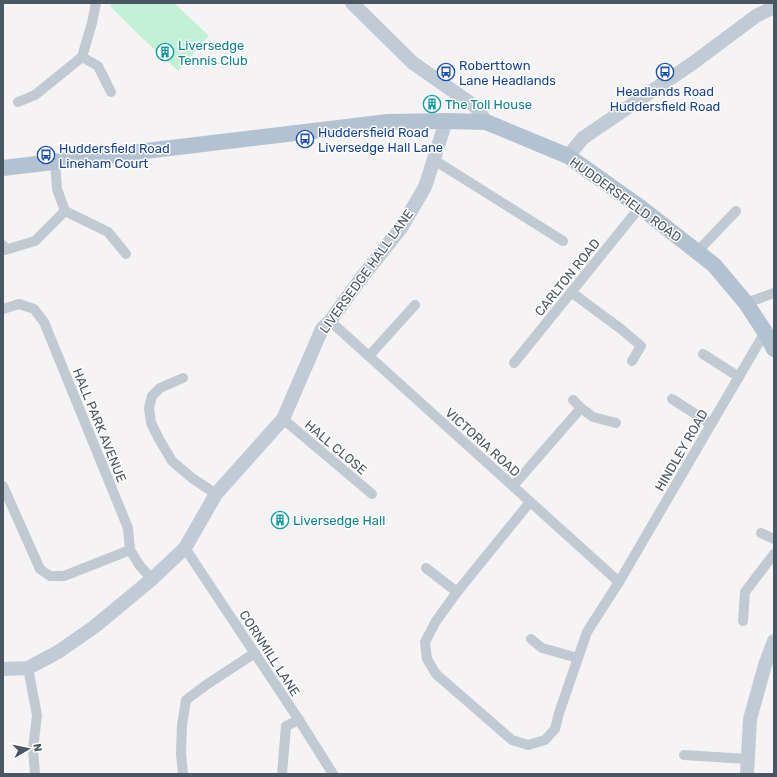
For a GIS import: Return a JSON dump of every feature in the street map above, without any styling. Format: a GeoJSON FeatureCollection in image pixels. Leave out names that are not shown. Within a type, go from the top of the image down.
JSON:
{"type":"FeatureCollection","features":[{"type":"Feature","properties":{"kind":"main road","name":"HUDDERSFIELD ROAD"},"geometry":{"type":"LineString","coordinates":[[3,168],[388,122],[446,120],[486,122],[568,156],[640,207],[714,265],[746,303],[774,349]]}},
{"type":"Feature","properties":{"kind":"street"},"geometry":{"type":"LineString","coordinates":[[18,102],[35,95],[82,57],[96,3]]}},
{"type":"Feature","properties":{"kind":"street"},"geometry":{"type":"LineString","coordinates":[[352,3],[413,63],[476,107],[486,122]]}},
{"type":"Feature","properties":{"kind":"street"},"geometry":{"type":"LineString","coordinates":[[568,156],[583,138],[693,63],[756,16],[774,7]]}},
{"type":"Feature","properties":{"kind":"street"},"geometry":{"type":"LineString","coordinates":[[82,57],[98,66],[112,92]]}},
{"type":"Feature","properties":{"kind":"street","name":"LIVERSEDGE HALL LANE"},"geometry":{"type":"LineString","coordinates":[[3,669],[28,668],[58,652],[94,627],[152,579],[185,548],[216,494],[283,419],[322,329],[330,321],[362,277],[401,228],[425,187],[446,120]]}},
{"type":"Feature","properties":{"kind":"street"},"geometry":{"type":"LineString","coordinates":[[434,160],[563,241]]}},
{"type":"Feature","properties":{"kind":"street"},"geometry":{"type":"LineString","coordinates":[[55,162],[57,189],[65,211],[108,232],[126,254]]}},
{"type":"Feature","properties":{"kind":"street","name":"CARLTON ROAD"},"geometry":{"type":"LineString","coordinates":[[514,363],[640,207]]}},
{"type":"Feature","properties":{"kind":"street"},"geometry":{"type":"LineString","coordinates":[[3,245],[5,250],[35,242],[65,211]]}},
{"type":"Feature","properties":{"kind":"street"},"geometry":{"type":"LineString","coordinates":[[697,252],[736,211]]}},
{"type":"Feature","properties":{"kind":"street"},"geometry":{"type":"LineString","coordinates":[[571,292],[621,329],[641,346],[632,361]]}},
{"type":"Feature","properties":{"kind":"street"},"geometry":{"type":"LineString","coordinates":[[746,303],[774,292]]}},
{"type":"Feature","properties":{"kind":"street","name":"HALL PARK AVENUE"},"geometry":{"type":"LineString","coordinates":[[3,309],[19,304],[34,309],[44,322],[128,528],[130,550],[140,566],[152,579]]}},
{"type":"Feature","properties":{"kind":"street"},"geometry":{"type":"LineString","coordinates":[[369,356],[415,305]]}},
{"type":"Feature","properties":{"kind":"street","name":"VICTORIA ROAD"},"geometry":{"type":"LineString","coordinates":[[330,321],[618,582]]}},
{"type":"Feature","properties":{"kind":"street","name":"HINDLEY ROAD"},"geometry":{"type":"LineString","coordinates":[[530,502],[457,592],[436,621],[425,642],[427,659],[436,674],[512,740],[528,745],[545,740],[555,729],[559,713],[587,632],[765,332]]}},
{"type":"Feature","properties":{"kind":"street"},"geometry":{"type":"LineString","coordinates":[[703,354],[739,377]]}},
{"type":"Feature","properties":{"kind":"street"},"geometry":{"type":"LineString","coordinates":[[182,378],[160,388],[152,396],[149,408],[151,423],[172,461],[192,478],[216,494]]}},
{"type":"Feature","properties":{"kind":"street"},"geometry":{"type":"LineString","coordinates":[[672,399],[711,424]]}},
{"type":"Feature","properties":{"kind":"street"},"geometry":{"type":"LineString","coordinates":[[573,400],[594,417],[616,424]]}},
{"type":"Feature","properties":{"kind":"street"},"geometry":{"type":"LineString","coordinates":[[513,486],[581,408]]}},
{"type":"Feature","properties":{"kind":"street","name":"HALL CLOSE"},"geometry":{"type":"LineString","coordinates":[[283,419],[372,494]]}},
{"type":"Feature","properties":{"kind":"street"},"geometry":{"type":"LineString","coordinates":[[3,486],[40,569],[50,576],[64,576],[130,550]]}},
{"type":"Feature","properties":{"kind":"street"},"geometry":{"type":"LineString","coordinates":[[761,533],[774,539]]}},
{"type":"Feature","properties":{"kind":"street","name":"CORNMILL LANE"},"geometry":{"type":"LineString","coordinates":[[185,548],[333,774]]}},
{"type":"Feature","properties":{"kind":"street"},"geometry":{"type":"LineString","coordinates":[[743,621],[745,592],[774,554]]}},
{"type":"Feature","properties":{"kind":"street"},"geometry":{"type":"LineString","coordinates":[[426,568],[457,592]]}},
{"type":"Feature","properties":{"kind":"street"},"geometry":{"type":"LineString","coordinates":[[531,639],[542,648],[578,658]]}},
{"type":"Feature","properties":{"kind":"street"},"geometry":{"type":"LineString","coordinates":[[747,774],[750,719],[765,665],[774,641]]}},
{"type":"Feature","properties":{"kind":"street"},"geometry":{"type":"LineString","coordinates":[[183,774],[180,754],[182,725],[186,700],[255,653]]}},
{"type":"Feature","properties":{"kind":"street"},"geometry":{"type":"LineString","coordinates":[[28,668],[36,715],[33,749],[35,774]]}},
{"type":"Feature","properties":{"kind":"street"},"geometry":{"type":"LineString","coordinates":[[282,774],[286,726],[299,720]]}},
{"type":"Feature","properties":{"kind":"street"},"geometry":{"type":"LineString","coordinates":[[684,755],[747,759]]}},
{"type":"Feature","properties":{"kind":"green space","name":"Liversedge Tennis Club"},"geometry":{"type":"Polygon","coordinates":[[[113,3],[174,3],[209,36],[178,71],[110,6],[113,3]]]}},
{"type":"Feature","properties":{"kind":"place","name":"Liversedge Tennis Club"},"geometry":{"type":"Point","coordinates":[165,52]}},
{"type":"Feature","properties":{"kind":"place","name":"Roberttown Lane Headlands"},"geometry":{"type":"Point","coordinates":[446,72]}},
{"type":"Feature","properties":{"kind":"place","name":"Headlands Road Huddersfield Road"},"geometry":{"type":"Point","coordinates":[665,72]}},
{"type":"Feature","properties":{"kind":"place","name":"The Toll House"},"geometry":{"type":"Point","coordinates":[432,104]}},
{"type":"Feature","properties":{"kind":"place","name":"Huddersfield Road Liversedge Hall Lane"},"geometry":{"type":"Point","coordinates":[305,139]}},
{"type":"Feature","properties":{"kind":"place","name":"Huddersfield Road Lineham Court"},"geometry":{"type":"Point","coordinates":[46,155]}},
{"type":"Feature","properties":{"kind":"place","name":"Liversedge Hall"},"geometry":{"type":"Point","coordinates":[280,520]}}]}
